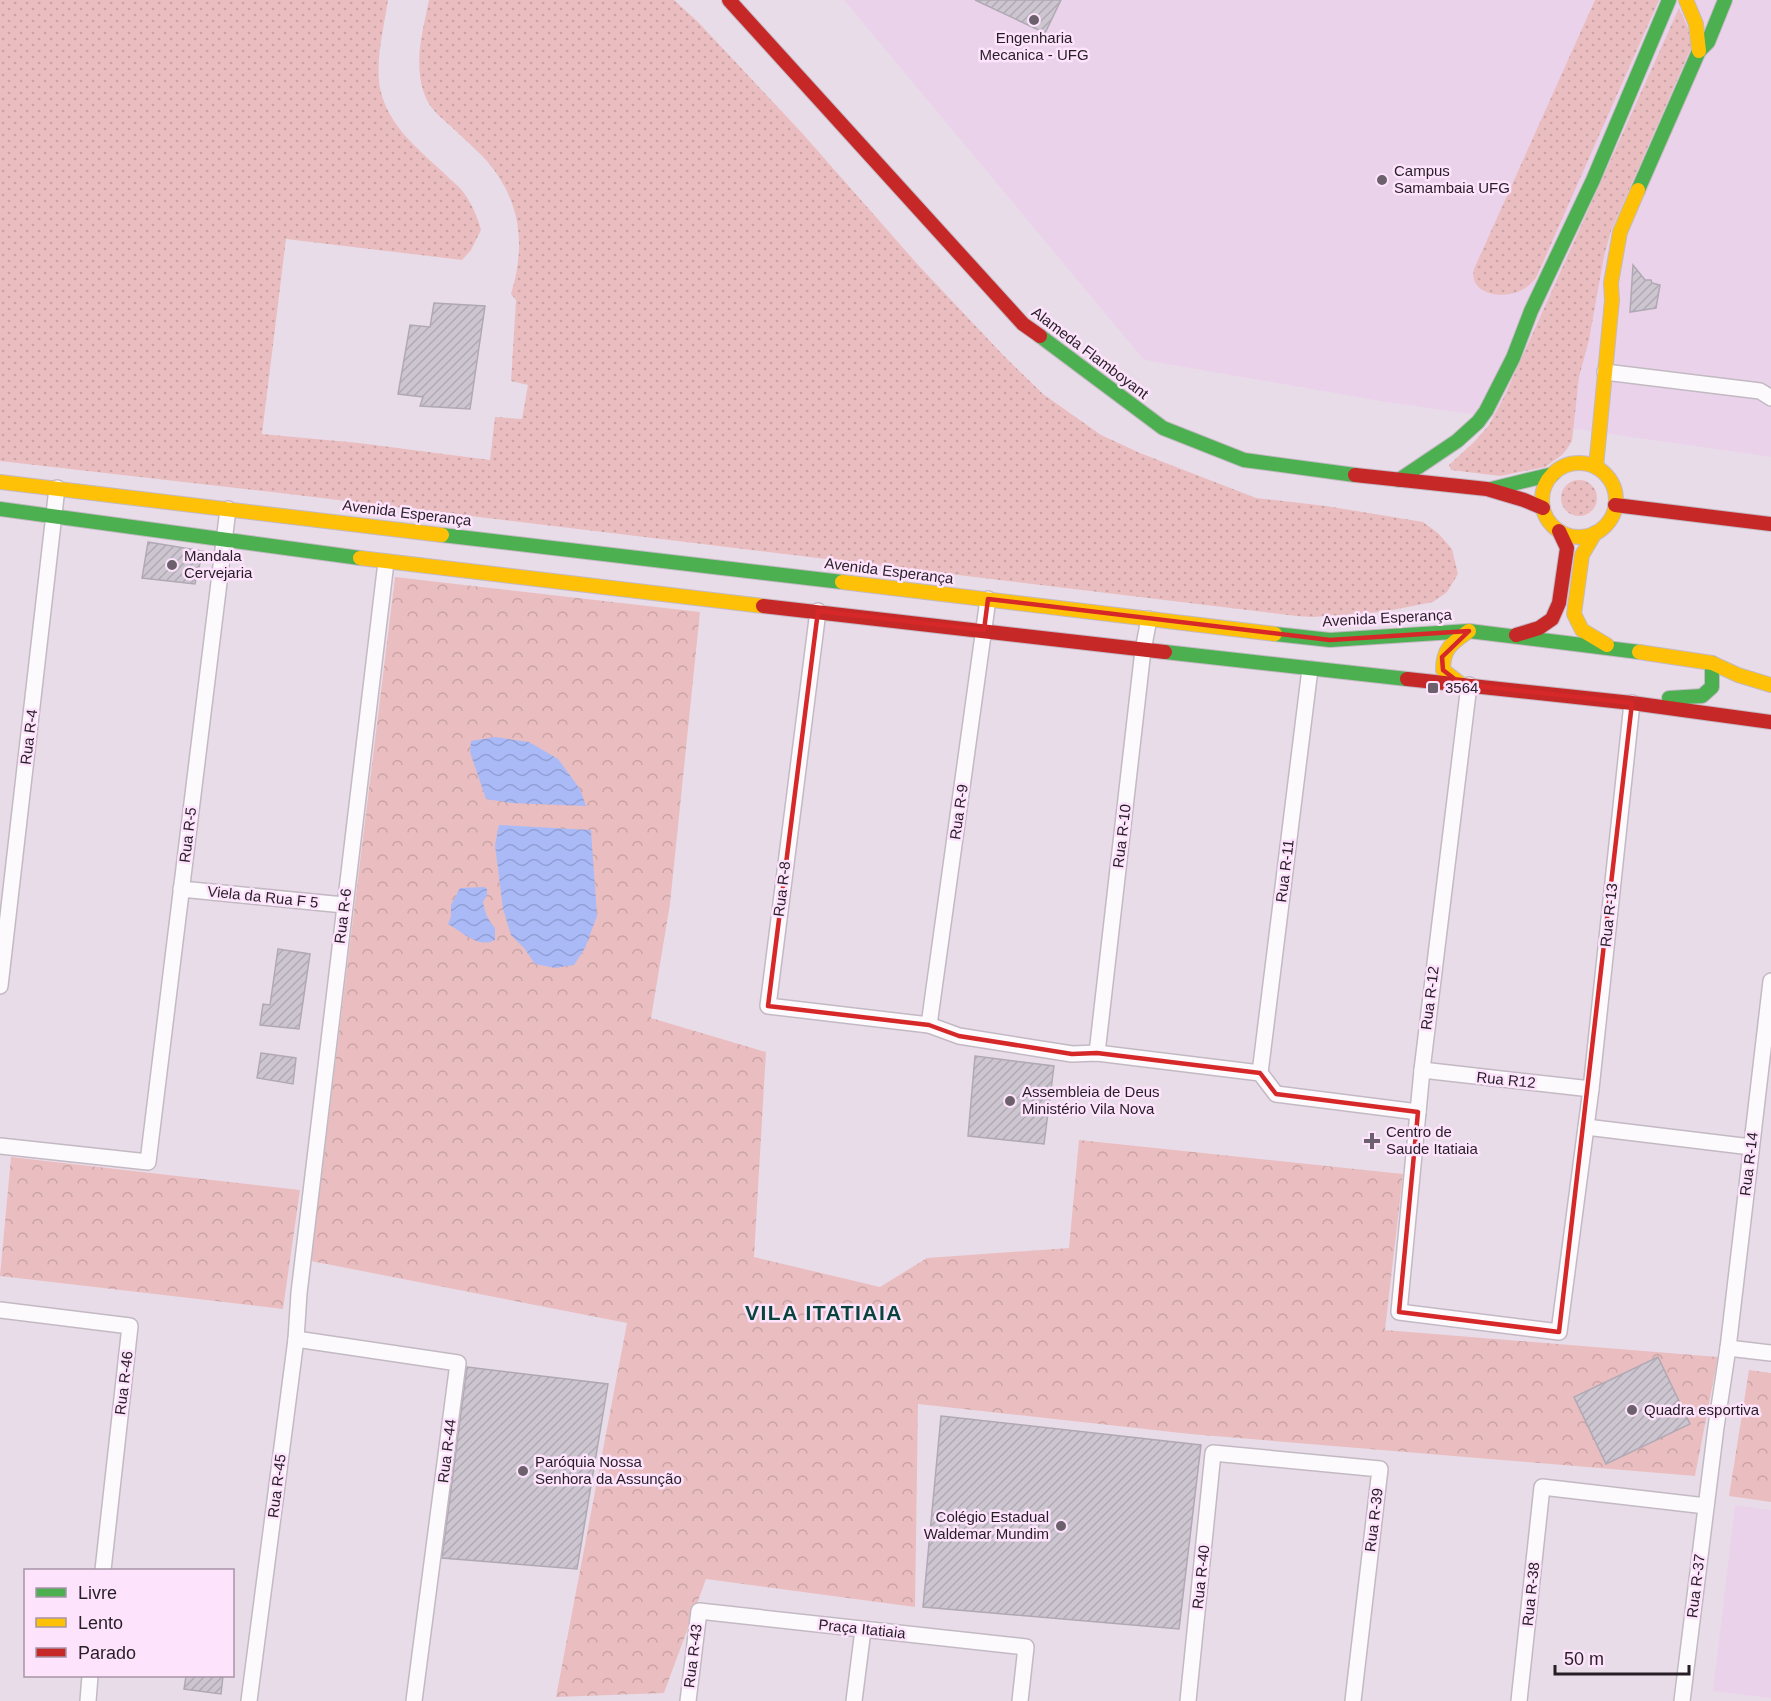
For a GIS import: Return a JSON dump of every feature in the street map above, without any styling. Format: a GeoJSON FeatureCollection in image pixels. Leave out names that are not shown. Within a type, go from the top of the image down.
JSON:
{"type":"FeatureCollection","features":[{"type":"Feature","properties":{"kind":"main road","name":"Alameda Flamboyant"},"geometry":{"type":"LineString","coordinates":[[729,0],[1023,324],[1162,428],[1244,460],[1487,489],[1543,508]]}},
{"type":"Feature","properties":{"kind":"main road"},"geometry":{"type":"LineString","coordinates":[[1439,485],[1435,476],[1436,469],[1457,441],[1482,416],[1513,358],[1531,311],[1593,180],[1669,0]]}},
{"type":"Feature","properties":{"kind":"main road"},"geometry":{"type":"LineString","coordinates":[[1686,0],[1698,27],[1699,51]]}},
{"type":"Feature","properties":{"kind":"main road"},"geometry":{"type":"LineString","coordinates":[[1596,467],[1612,300],[1611,283],[1620,232],[1699,51],[1708,42],[1725,0]]}},
{"type":"Feature","properties":{"kind":"main road"},"geometry":{"type":"LineString","coordinates":[[1399,480],[1457,441]]}},
{"type":"Feature","properties":{"kind":"main road"},"geometry":{"type":"LineString","coordinates":[[1508,637],[1539,628],[1552,620],[1559,603],[1567,548],[1559,531],[1550,523],[1543,508],[1543,493],[1546,482],[1561,467],[1580,463],[1596,467],[1607,475],[1615,495],[1615,505],[1608,522],[1595,533],[1582,555],[1574,614],[1582,630],[1613,648]]}},
{"type":"Feature","properties":{"kind":"main road","name":"Alameda Flamboyant"},"geometry":{"type":"LineString","coordinates":[[1487,489],[1553,474]]}},
{"type":"Feature","properties":{"kind":"main road","name":"Avenida Esperança"},"geometry":{"type":"LineString","coordinates":[[0,482],[1330,640],[1469,631],[1613,648],[1712,663],[1738,675],[1771,685]]}},
{"type":"Feature","properties":{"kind":"main road"},"geometry":{"type":"LineString","coordinates":[[1615,505],[1771,524]]}},
{"type":"Feature","properties":{"kind":"main road"},"geometry":{"type":"LineString","coordinates":[[0,509],[386,562],[1310,669],[1632,703],[1771,722]]}},
{"type":"Feature","properties":{"kind":"main road"},"geometry":{"type":"LineString","coordinates":[[1559,531],[1576,536],[1595,533]]}},
{"type":"Feature","properties":{"kind":"main road"},"geometry":{"type":"LineString","coordinates":[[1465,685],[1443,670],[1442,657],[1448,646],[1469,631]]}},
{"type":"Feature","properties":{"kind":"main road"},"geometry":{"type":"LineString","coordinates":[[1632,703],[1659,698],[1702,696],[1712,687],[1712,663]]}},
{"type":"Feature","properties":{"kind":"street"},"geometry":{"type":"LineString","coordinates":[[1605,372],[1760,391],[1771,398]]}},
{"type":"Feature","properties":{"kind":"street","name":"Rua R-4"},"geometry":{"type":"LineString","coordinates":[[0,986],[57,488]]}},
{"type":"Feature","properties":{"kind":"street","name":"Rua R-5"},"geometry":{"type":"LineString","coordinates":[[0,1146],[148,1162],[228,509]]}},
{"type":"Feature","properties":{"kind":"street","name":"Rua R-6"},"geometry":{"type":"LineString","coordinates":[[302,1270],[386,562]]}},
{"type":"Feature","properties":{"kind":"street","name":"Rua R-9"},"geometry":{"type":"LineString","coordinates":[[929,1025],[988,599]]}},
{"type":"Feature","properties":{"kind":"street","name":"Rua R-8"},"geometry":{"type":"LineString","coordinates":[[818,611],[768,1006],[929,1025]]}},
{"type":"Feature","properties":{"kind":"street","name":"Rua R-10"},"geometry":{"type":"LineString","coordinates":[[1097,1053],[1143,650],[1149,618]]}},
{"type":"Feature","properties":{"kind":"street","name":"Rua R-11"},"geometry":{"type":"LineString","coordinates":[[1260,1073],[1310,669]]}},
{"type":"Feature","properties":{"kind":"street","name":"Rua R-12"},"geometry":{"type":"LineString","coordinates":[[1399,1312],[1422,1070],[1465,685]]}},
{"type":"Feature","properties":{"kind":"street","name":"Rua R-13"},"geometry":{"type":"LineString","coordinates":[[1399,1312],[1559,1332],[1586,1127],[1632,703]]}},
{"type":"Feature","properties":{"kind":"street","name":"Viela da Rua F 5"},"geometry":{"type":"LineString","coordinates":[[181,888],[344,905]]}},
{"type":"Feature","properties":{"kind":"street","name":"Rua R-14"},"geometry":{"type":"LineString","coordinates":[[1716,1427],[1728,1348],[1771,981]]}},
{"type":"Feature","properties":{"kind":"street"},"geometry":{"type":"LineString","coordinates":[[929,1025],[959,1036],[1072,1054],[1097,1053],[1260,1073],[1276,1094],[1418,1112]]}},
{"type":"Feature","properties":{"kind":"street","name":"Rua R12"},"geometry":{"type":"LineString","coordinates":[[1422,1070],[1590,1089]]}},
{"type":"Feature","properties":{"kind":"street"},"geometry":{"type":"LineString","coordinates":[[1586,1127],[1751,1147]]}},
{"type":"Feature","properties":{"kind":"street","name":"Rua R-45"},"geometry":{"type":"LineString","coordinates":[[249,1701],[296,1339],[302,1270]]}},
{"type":"Feature","properties":{"kind":"street","name":"Rua R-46"},"geometry":{"type":"LineString","coordinates":[[0,1310],[130,1326],[102,1569]]}},
{"type":"Feature","properties":{"kind":"street","name":"Rua R-44"},"geometry":{"type":"LineString","coordinates":[[296,1339],[458,1363],[414,1701]]}},
{"type":"Feature","properties":{"kind":"street"},"geometry":{"type":"LineString","coordinates":[[1728,1348],[1771,1353]]}},
{"type":"Feature","properties":{"kind":"street","name":"Rua R-37"},"geometry":{"type":"LineString","coordinates":[[1682,1701],[1716,1427]]}},
{"type":"Feature","properties":{"kind":"street","name":"Rua R-40"},"geometry":{"type":"LineString","coordinates":[[1188,1701],[1214,1453]]}},
{"type":"Feature","properties":{"kind":"street","name":"Rua R-39"},"geometry":{"type":"LineString","coordinates":[[1214,1453],[1380,1469],[1353,1701]]}},
{"type":"Feature","properties":{"kind":"street","name":"Rua R-38"},"geometry":{"type":"LineString","coordinates":[[1519,1701],[1542,1487],[1706,1506]]}},
{"type":"Feature","properties":{"kind":"street","name":"Praça Itatiaia"},"geometry":{"type":"LineString","coordinates":[[699,1611],[1026,1647],[1020,1701]]}},
{"type":"Feature","properties":{"kind":"street","name":"Rua R-43"},"geometry":{"type":"LineString","coordinates":[[688,1701],[699,1611]]}},
{"type":"Feature","properties":{"kind":"street"},"geometry":{"type":"LineString","coordinates":[[854,1701],[863,1630]]}},
{"type":"Feature","properties":{"kind":"street"},"geometry":{"type":"LineString","coordinates":[[88,1701],[90,1677]]}},
{"type":"Feature","properties":{"kind":"highlighted area"},"geometry":{"type":"Polygon","coordinates":[[[988,599],[1330,640],[1469,631],[1442,657],[1443,670],[1461,684],[1632,703],[1559,1332],[1399,1312],[1418,1112],[1276,1094],[1260,1073],[1097,1053],[1072,1054],[959,1036],[929,1025],[768,1006],[818,611],[984,630],[988,599]]]}},
{"type":"Feature","properties":{"kind":"shaded area","name":"Campus Samambaia UFG"},"geometry":{"type":"Polygon","coordinates":[[[844,0],[1771,0],[1771,457],[1386,402],[1144,360],[844,0]]]}},
{"type":"Feature","properties":{"kind":"shaded area"},"geometry":{"type":"Polygon","coordinates":[[[1735,1505],[1771,1510],[1771,1698],[1713,1691],[1735,1505]]]}},
{"type":"Feature","properties":{"kind":"green space"},"geometry":{"type":"Polygon","coordinates":[[[0,0],[388,0],[379,61],[380,85],[387,109],[409,140],[462,191],[470,202],[481,230],[471,250],[462,260],[286,239],[262,434],[359,443],[490,460],[495,417],[522,419],[528,385],[511,381],[516,300],[511,294],[518,258],[517,224],[507,192],[498,176],[484,157],[437,114],[423,90],[419,56],[429,0],[674,0],[698,22],[802,133],[919,266],[1043,394],[1101,435],[1140,453],[1256,498],[1326,506],[1423,522],[1438,533],[1452,549],[1458,574],[1447,592],[1433,602],[1382,612],[1296,616],[0,461],[0,0]]]}},
{"type":"Feature","properties":{"kind":"green space"},"geometry":{"type":"Polygon","coordinates":[[[1595,0],[1659,0],[1536,278],[1515,293],[1497,295],[1489,293],[1476,285],[1474,269],[1595,0]]]}},
{"type":"Feature","properties":{"kind":"green space"},"geometry":{"type":"Polygon","coordinates":[[[1679,8],[1694,41],[1611,231],[1604,256],[1589,340],[1579,377],[1572,441],[1562,455],[1545,467],[1500,476],[1451,470],[1449,465],[1489,425],[1505,395],[1679,8]]]}},
{"type":"Feature","properties":{"kind":"green space"},"geometry":{"type":"Polygon","coordinates":[[[1579,480],[1592,485],[1597,498],[1592,511],[1579,516],[1566,511],[1561,498],[1566,485],[1579,480]]]}},
{"type":"Feature","properties":{"kind":"green space"},"geometry":{"type":"Polygon","coordinates":[[[395,577],[700,612],[670,904],[651,1018],[766,1052],[754,1257],[880,1287],[927,1258],[1069,1248],[1079,1140],[1403,1174],[1385,1330],[1718,1357],[1695,1476],[1190,1434],[918,1404],[915,1607],[706,1579],[664,1693],[556,1697],[627,1323],[311,1261],[395,577]]]}},
{"type":"Feature","properties":{"kind":"green space"},"geometry":{"type":"Polygon","coordinates":[[[11,1157],[300,1190],[283,1309],[0,1276],[11,1157]]]}},
{"type":"Feature","properties":{"kind":"green space"},"geometry":{"type":"Polygon","coordinates":[[[1749,1370],[1771,1373],[1771,1502],[1729,1496],[1749,1370]]]}},
{"type":"Feature","properties":{"kind":"water"},"geometry":{"type":"Polygon","coordinates":[[[495,737],[529,742],[558,759],[580,789],[586,806],[511,803],[486,799],[470,752],[471,741],[495,737]]]}},
{"type":"Feature","properties":{"kind":"water"},"geometry":{"type":"Polygon","coordinates":[[[499,825],[591,830],[597,916],[585,948],[574,965],[555,968],[535,964],[511,935],[503,909],[495,845],[499,825]]]}},
{"type":"Feature","properties":{"kind":"water"},"geometry":{"type":"Polygon","coordinates":[[[484,887],[487,889],[487,895],[483,902],[484,906],[495,928],[495,940],[489,942],[477,941],[448,924],[451,917],[451,905],[460,888],[484,887]]]}},
{"type":"Feature","properties":{"kind":"building","name":"Engenharia Mecanica - UFG"},"geometry":{"type":"Polygon","coordinates":[[[975,0],[1061,0],[1045,33],[975,0]]]}},
{"type":"Feature","properties":{"kind":"building"},"geometry":{"type":"Polygon","coordinates":[[[1633,265],[1645,280],[1651,280],[1652,283],[1660,285],[1656,308],[1630,312],[1633,265]]]}},
{"type":"Feature","properties":{"kind":"building"},"geometry":{"type":"Polygon","coordinates":[[[434,303],[485,306],[470,409],[420,406],[423,397],[398,394],[410,325],[430,327],[434,303]]]}},
{"type":"Feature","properties":{"kind":"building","name":"Mandala Cervejaria"},"geometry":{"type":"Polygon","coordinates":[[[148,542],[203,551],[195,584],[142,578],[148,542]]]}},
{"type":"Feature","properties":{"kind":"building"},"geometry":{"type":"Polygon","coordinates":[[[278,949],[310,954],[299,1029],[260,1025],[263,1004],[270,1005],[278,949]]]}},
{"type":"Feature","properties":{"kind":"building"},"geometry":{"type":"Polygon","coordinates":[[[261,1053],[296,1058],[293,1084],[257,1078],[261,1053]]]}},
{"type":"Feature","properties":{"kind":"building","name":"Assembleia de Deus Ministério Vila Nova"},"geometry":{"type":"Polygon","coordinates":[[[975,1056],[1054,1066],[1044,1144],[968,1136],[975,1056]]]}},
{"type":"Feature","properties":{"kind":"building","name":"Quadra esportiva"},"geometry":{"type":"Polygon","coordinates":[[[1658,1357],[1690,1424],[1606,1464],[1574,1397],[1658,1357]]]}},
{"type":"Feature","properties":{"kind":"building","name":"Paróquia Nossa Senhora da Assunção"},"geometry":{"type":"Polygon","coordinates":[[[467,1367],[608,1384],[577,1569],[442,1558],[467,1367]]]}},
{"type":"Feature","properties":{"kind":"building","name":"Colégio Estadual Waldemar Mundim"},"geometry":{"type":"Polygon","coordinates":[[[941,1416],[1201,1445],[1179,1629],[923,1607],[941,1416]]]}},
{"type":"Feature","properties":{"kind":"building"},"geometry":{"type":"Polygon","coordinates":[[[186,1677],[223,1677],[221,1694],[184,1689],[186,1677]]]}},
{"type":"Feature","properties":{"kind":"traffic: fast"},"geometry":{"type":"LineString","coordinates":[[1399,480],[1457,441],[1478,422],[1486,411],[1513,358],[1531,311],[1593,180],[1669,0]]}},
{"type":"Feature","properties":{"kind":"traffic: fast"},"geometry":{"type":"LineString","coordinates":[[1638,190],[1699,51],[1708,42],[1725,0]]}},
{"type":"Feature","properties":{"kind":"traffic: fast"},"geometry":{"type":"LineString","coordinates":[[1040,336],[1163,428],[1244,460],[1355,475]]}},
{"type":"Feature","properties":{"kind":"traffic: fast"},"geometry":{"type":"LineString","coordinates":[[1491,489],[1553,474]]}},
{"type":"Feature","properties":{"kind":"traffic: fast"},"geometry":{"type":"LineString","coordinates":[[0,509],[360,558]]}},
{"type":"Feature","properties":{"kind":"traffic: fast"},"geometry":{"type":"LineString","coordinates":[[442,535],[842,582]]}},
{"type":"Feature","properties":{"kind":"traffic: fast"},"geometry":{"type":"LineString","coordinates":[[1275,634],[1330,640],[1469,631],[1639,652]]}},
{"type":"Feature","properties":{"kind":"traffic: fast"},"geometry":{"type":"LineString","coordinates":[[1165,652],[1407,679]]}},
{"type":"Feature","properties":{"kind":"traffic: fast"},"geometry":{"type":"LineString","coordinates":[[1669,698],[1702,696],[1712,687],[1712,663]]}},
{"type":"Feature","properties":{"kind":"traffic: slow"},"geometry":{"type":"LineString","coordinates":[[1686,0],[1696,24],[1699,51]]}},
{"type":"Feature","properties":{"kind":"traffic: slow"},"geometry":{"type":"LineString","coordinates":[[1596,467],[1612,300],[1611,283],[1620,232],[1638,190]]}},
{"type":"Feature","properties":{"kind":"traffic: slow"},"geometry":{"type":"LineString","coordinates":[[1579,463],[1593,466],[1605,474],[1613,486],[1616,500],[1613,514],[1605,526],[1593,534],[1579,537],[1565,534],[1553,526],[1545,514],[1542,500],[1545,486],[1553,474],[1565,466],[1579,463]]}},
{"type":"Feature","properties":{"kind":"traffic: slow"},"geometry":{"type":"LineString","coordinates":[[0,482],[442,535]]}},
{"type":"Feature","properties":{"kind":"traffic: slow"},"geometry":{"type":"LineString","coordinates":[[1595,533],[1582,555],[1574,614],[1582,630],[1607,645]]}},
{"type":"Feature","properties":{"kind":"traffic: slow"},"geometry":{"type":"LineString","coordinates":[[360,558],[763,606]]}},
{"type":"Feature","properties":{"kind":"traffic: slow"},"geometry":{"type":"LineString","coordinates":[[842,582],[1275,634]]}},
{"type":"Feature","properties":{"kind":"traffic: slow"},"geometry":{"type":"LineString","coordinates":[[1461,684],[1443,670],[1443,662],[1450,647],[1469,631]]}},
{"type":"Feature","properties":{"kind":"traffic: slow"},"geometry":{"type":"LineString","coordinates":[[1639,652],[1712,663],[1738,675],[1771,685]]}},
{"type":"Feature","properties":{"kind":"traffic: jam"},"geometry":{"type":"LineString","coordinates":[[729,0],[1023,324],[1040,336]]}},
{"type":"Feature","properties":{"kind":"traffic: jam"},"geometry":{"type":"LineString","coordinates":[[1355,475],[1487,489],[1543,508]]}},
{"type":"Feature","properties":{"kind":"traffic: jam"},"geometry":{"type":"LineString","coordinates":[[1615,505],[1771,524]]}},
{"type":"Feature","properties":{"kind":"traffic: jam"},"geometry":{"type":"LineString","coordinates":[[1516,635],[1539,628],[1552,619],[1559,603],[1567,548],[1559,531]]}},
{"type":"Feature","properties":{"kind":"traffic: jam"},"geometry":{"type":"LineString","coordinates":[[763,606],[1165,652]]}},
{"type":"Feature","properties":{"kind":"traffic: jam"},"geometry":{"type":"LineString","coordinates":[[1407,679],[1632,703],[1771,722]]}},
{"type":"Feature","properties":{"kind":"place","name":"Engenharia Mecanica - UFG"},"geometry":{"type":"Point","coordinates":[1034,20]}},
{"type":"Feature","properties":{"kind":"place","name":"Campus Samambaia UFG"},"geometry":{"type":"Point","coordinates":[1382,180]}},
{"type":"Feature","properties":{"kind":"place","name":"Mandala Cervejaria"},"geometry":{"type":"Point","coordinates":[172,565]}},
{"type":"Feature","properties":{"kind":"place","name":"3564"},"geometry":{"type":"Point","coordinates":[1433,688]}},
{"type":"Feature","properties":{"kind":"place","name":"Assembleia de Deus Ministério Vila Nova"},"geometry":{"type":"Point","coordinates":[1010,1101]}},
{"type":"Feature","properties":{"kind":"place","name":"Centro de Saude Itatiaia"},"geometry":{"type":"Point","coordinates":[1372,1141]}},
{"type":"Feature","properties":{"kind":"place","name":"Quadra esportiva"},"geometry":{"type":"Point","coordinates":[1632,1410]}},
{"type":"Feature","properties":{"kind":"place","name":"Paróquia Nossa Senhora da Assunção"},"geometry":{"type":"Point","coordinates":[523,1471]}},
{"type":"Feature","properties":{"kind":"place","name":"Colégio Estadual Waldemar Mundim"},"geometry":{"type":"Point","coordinates":[1061,1526]}},
{"type":"Feature","properties":{"kind":"district","name":"VILA ITATIAIA"},"geometry":{"type":"Point","coordinates":[824,1313]}}]}
